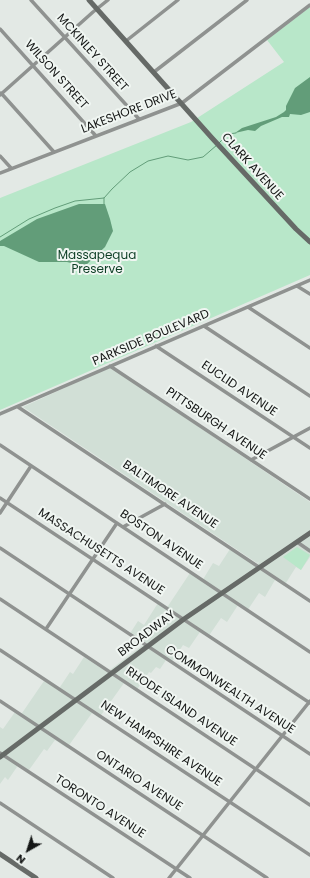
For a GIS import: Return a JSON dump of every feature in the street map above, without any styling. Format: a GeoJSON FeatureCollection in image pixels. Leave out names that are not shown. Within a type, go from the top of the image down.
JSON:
{"type":"FeatureCollection","features":[{"type":"Feature","properties":{"kind":"main road","name":"CLARK AVENUE"},"geometry":{"type":"LineString","coordinates":[[89,0],[212,138],[296,229],[310,242]]}},
{"type":"Feature","properties":{"kind":"main road","name":"BROADWAY"},"geometry":{"type":"LineString","coordinates":[[1,755],[184,619],[310,533]]}},
{"type":"Feature","properties":{"kind":"main road"},"geometry":{"type":"LineString","coordinates":[[0,854],[32,877]]}},
{"type":"Feature","properties":{"kind":"street","name":"MCKINLEY STREET"},"geometry":{"type":"LineString","coordinates":[[31,0],[139,119]]}},
{"type":"Feature","properties":{"kind":"street"},"geometry":{"type":"LineString","coordinates":[[54,152],[1,94],[108,0]]}},
{"type":"Feature","properties":{"kind":"street"},"geometry":{"type":"LineString","coordinates":[[126,40],[178,0]]}},
{"type":"Feature","properties":{"kind":"street"},"geometry":{"type":"LineString","coordinates":[[154,72],[247,0]]}},
{"type":"Feature","properties":{"kind":"street","name":"LAKESHORE DRIVE"},"geometry":{"type":"LineString","coordinates":[[0,172],[182,103],[310,5]]}},
{"type":"Feature","properties":{"kind":"street","name":"WILSON STREET"},"geometry":{"type":"LineString","coordinates":[[0,29],[96,136]]}},
{"type":"Feature","properties":{"kind":"street"},"geometry":{"type":"LineString","coordinates":[[0,156],[11,168]]}},
{"type":"Feature","properties":{"kind":"street","name":"PARKSIDE BOULEVARD"},"geometry":{"type":"LineString","coordinates":[[0,414],[310,280]]}},
{"type":"Feature","properties":{"kind":"street"},"geometry":{"type":"LineString","coordinates":[[297,286],[310,294]]}},
{"type":"Feature","properties":{"kind":"street"},"geometry":{"type":"LineString","coordinates":[[248,307],[310,348]]}},
{"type":"Feature","properties":{"kind":"street"},"geometry":{"type":"LineString","coordinates":[[204,326],[310,396]]}},
{"type":"Feature","properties":{"kind":"street","name":"EUCLID AVENUE"},"geometry":{"type":"LineString","coordinates":[[156,346],[310,448]]}},
{"type":"Feature","properties":{"kind":"street","name":"PITTSBURGH AVENUE"},"geometry":{"type":"LineString","coordinates":[[110,366],[310,499]]}},
{"type":"Feature","properties":{"kind":"street","name":"BALTIMORE AVENUE"},"geometry":{"type":"LineString","coordinates":[[18,407],[310,601]]}},
{"type":"Feature","properties":{"kind":"street"},"geometry":{"type":"LineString","coordinates":[[251,460],[310,428]]}},
{"type":"Feature","properties":{"kind":"street","name":"BOSTON AVENUE"},"geometry":{"type":"LineString","coordinates":[[0,445],[310,652]]}},
{"type":"Feature","properties":{"kind":"street"},"geometry":{"type":"LineString","coordinates":[[0,512],[31,466]]}},
{"type":"Feature","properties":{"kind":"street","name":"MASSACHUSETTS AVENUE"},"geometry":{"type":"LineString","coordinates":[[0,498],[310,702]]}},
{"type":"Feature","properties":{"kind":"street"},"geometry":{"type":"LineString","coordinates":[[123,527],[164,504]]}},
{"type":"Feature","properties":{"kind":"street"},"geometry":{"type":"LineString","coordinates":[[46,630],[117,523]]}},
{"type":"Feature","properties":{"kind":"street"},"geometry":{"type":"LineString","coordinates":[[296,542],[310,551]]}},
{"type":"Feature","properties":{"kind":"street","name":"COMMONWEALTH AVENUE"},"geometry":{"type":"LineString","coordinates":[[0,548],[310,754]]}},
{"type":"Feature","properties":{"kind":"street","name":"RHODE ISLAND AVENUE"},"geometry":{"type":"LineString","coordinates":[[0,599],[310,805]]}},
{"type":"Feature","properties":{"kind":"street","name":"NEW HAMPSHIRE AVENUE"},"geometry":{"type":"LineString","coordinates":[[0,650],[310,855]]}},
{"type":"Feature","properties":{"kind":"street","name":"ONTARIO AVENUE"},"geometry":{"type":"LineString","coordinates":[[0,701],[267,878]]}},
{"type":"Feature","properties":{"kind":"street"},"geometry":{"type":"LineString","coordinates":[[169,878],[310,702]]}},
{"type":"Feature","properties":{"kind":"street","name":"TORONTO AVENUE"},"geometry":{"type":"LineString","coordinates":[[1,755],[190,878]]}},
{"type":"Feature","properties":{"kind":"street"},"geometry":{"type":"LineString","coordinates":[[0,803],[113,878]]}},
{"type":"Feature","properties":{"kind":"shaded area"},"geometry":{"type":"Polygon","coordinates":[[[310,77],[310,112],[301,115],[290,114],[289,117],[282,117],[261,126],[255,131],[248,130],[235,133],[242,128],[276,117],[284,112],[295,88],[310,77]]]}},
{"type":"Feature","properties":{"kind":"shaded area"},"geometry":{"type":"Polygon","coordinates":[[[79,204],[105,204],[113,231],[105,247],[85,266],[67,262],[39,262],[4,246],[0,246],[0,241],[37,219],[79,204]]]}},
{"type":"Feature","properties":{"kind":"shaded area"},"geometry":{"type":"Polygon","coordinates":[[[110,367],[310,502],[310,557],[301,570],[296,567],[284,586],[275,580],[265,597],[259,593],[247,611],[238,605],[227,622],[221,618],[208,637],[200,632],[189,648],[183,645],[171,663],[166,660],[160,669],[156,667],[151,673],[149,672],[136,691],[124,683],[99,718],[92,713],[67,748],[55,740],[47,751],[44,749],[29,770],[19,764],[8,780],[5,777],[0,784],[0,727],[3,729],[15,712],[20,716],[44,681],[58,690],[70,672],[73,674],[84,657],[107,672],[143,645],[129,635],[138,621],[144,625],[158,603],[166,609],[190,573],[202,581],[213,563],[219,566],[230,549],[257,564],[260,561],[257,563],[23,407],[110,367]]]}},
{"type":"Feature","properties":{"kind":"green space","name":"Massapequa Preserve"},"geometry":{"type":"Polygon","coordinates":[[[310,7],[310,275],[0,410],[0,198],[191,122],[284,62],[267,40],[310,7]]]}},
{"type":"Feature","properties":{"kind":"green space"},"geometry":{"type":"Polygon","coordinates":[[[297,547],[310,555],[301,570],[283,557],[297,547]]]}},
{"type":"Feature","properties":{"kind":"waterway"},"geometry":{"type":"LineString","coordinates":[[219,143],[228,134],[236,133]]}},
{"type":"Feature","properties":{"kind":"waterway"},"geometry":{"type":"LineString","coordinates":[[0,237],[29,219],[55,208],[75,201],[104,198],[130,172],[148,161],[168,156],[188,160],[203,157],[217,145]]}},
{"type":"Feature","properties":{"kind":"waterway"},"geometry":{"type":"LineString","coordinates":[[104,198],[104,204]]}}]}
